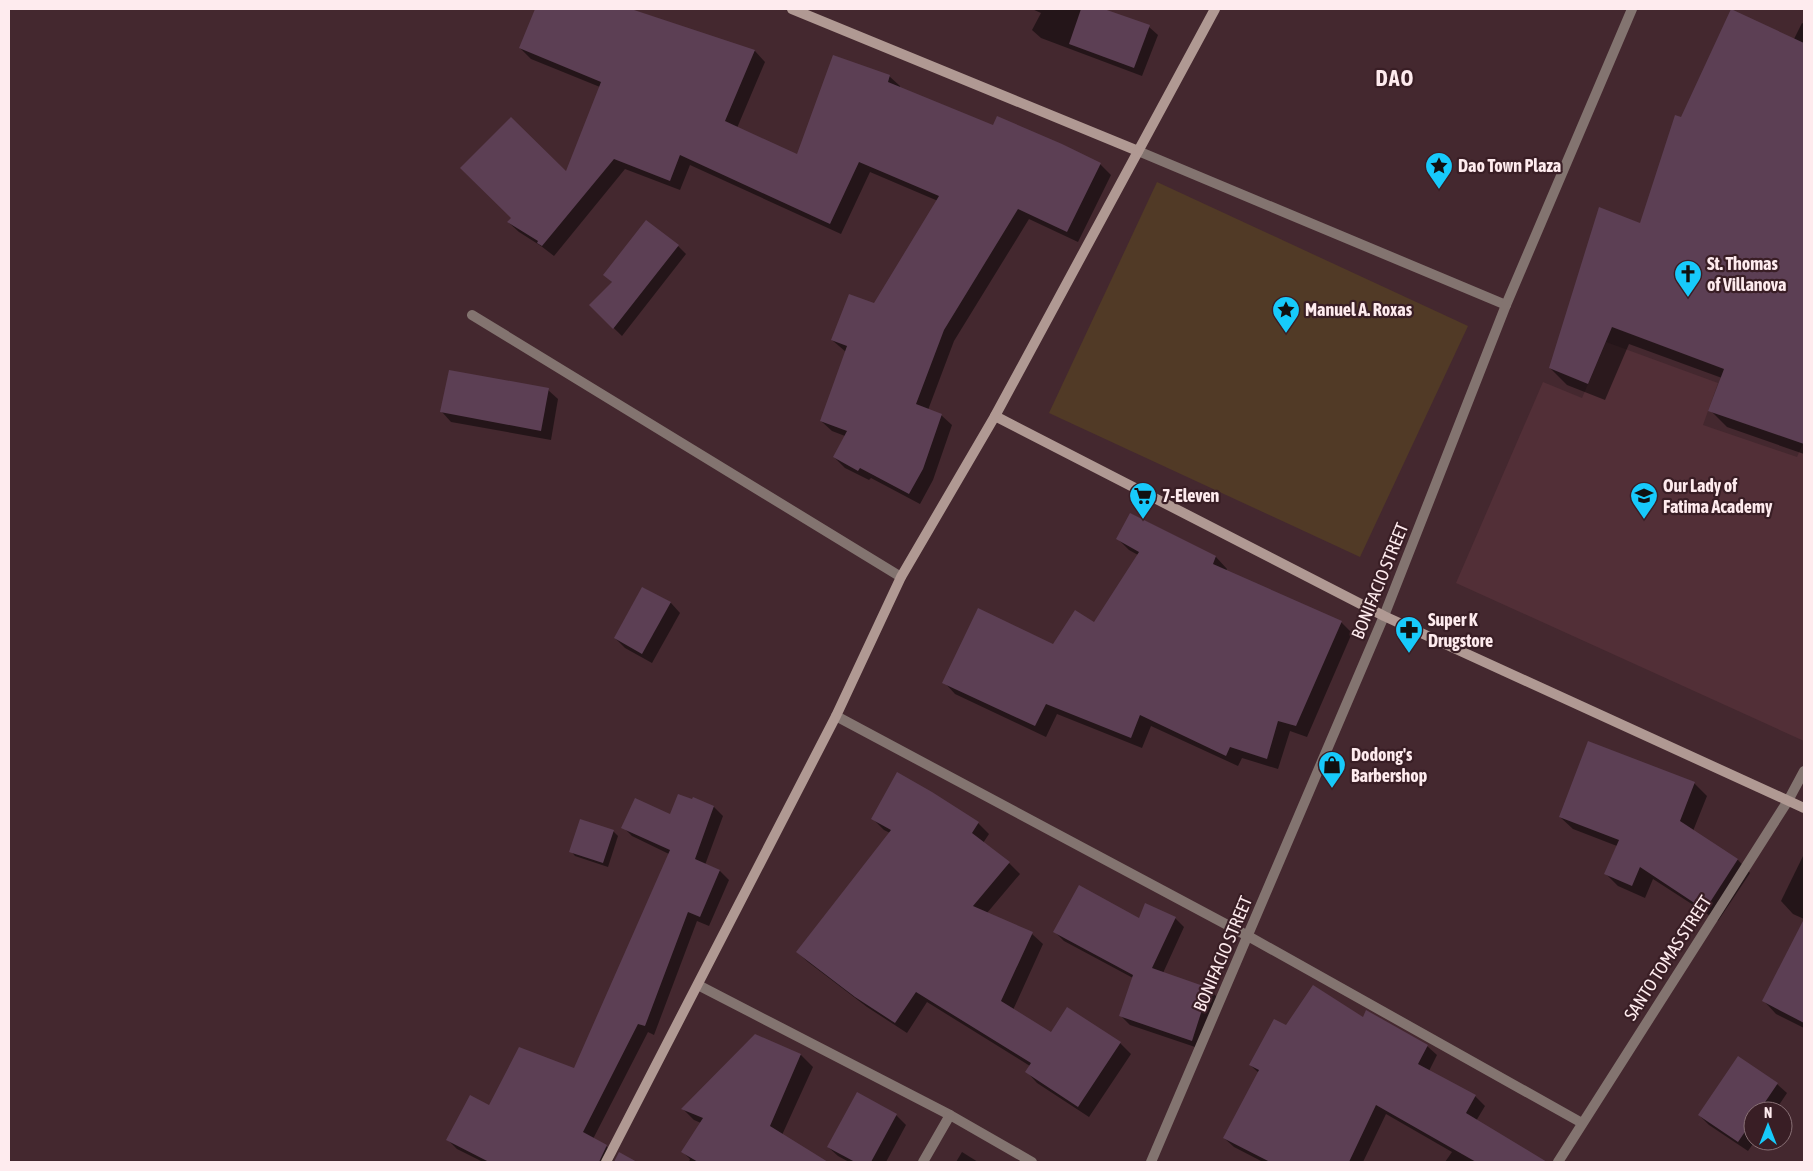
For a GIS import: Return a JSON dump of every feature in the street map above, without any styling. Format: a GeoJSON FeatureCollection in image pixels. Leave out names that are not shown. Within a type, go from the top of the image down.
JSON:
{"type":"FeatureCollection","features":[{"type":"Feature","properties":{"kind":"street"},"geometry":{"type":"LineString","coordinates":[[792,9],[1506,305]]}},
{"type":"Feature","properties":{"kind":"street"},"geometry":{"type":"LineString","coordinates":[[606,1162],[836,716],[901,577],[995,416],[1215,9]]}},
{"type":"Feature","properties":{"kind":"street","name":"BONIFACIO STREET"},"geometry":{"type":"LineString","coordinates":[[1152,1162],[1384,616],[1506,305],[1632,9]]}},
{"type":"Feature","properties":{"kind":"street"},"geometry":{"type":"LineString","coordinates":[[472,315],[901,577]]}},
{"type":"Feature","properties":{"kind":"street"},"geometry":{"type":"LineString","coordinates":[[995,416],[1384,616],[1804,808]]}},
{"type":"Feature","properties":{"kind":"street"},"geometry":{"type":"LineString","coordinates":[[836,716],[1248,936],[1582,1123]]}},
{"type":"Feature","properties":{"kind":"street","name":"SANTO TOMAS STREET"},"geometry":{"type":"LineString","coordinates":[[1558,1162],[1789,800],[1804,772]]}},
{"type":"Feature","properties":{"kind":"street"},"geometry":{"type":"LineString","coordinates":[[698,985],[950,1115],[1032,1162]]}},
{"type":"Feature","properties":{"kind":"street"},"geometry":{"type":"LineString","coordinates":[[923,1162],[950,1115]]}},
{"type":"Feature","properties":{"kind":"shaded area"},"geometry":{"type":"Polygon","coordinates":[[[1157,182],[1468,326],[1360,557],[1049,413],[1157,182]]]}},
{"type":"Feature","properties":{"kind":"shaded area","name":"Our Lady of Fatima Academy"},"geometry":{"type":"Polygon","coordinates":[[[1606,342],[1718,383],[1703,425],[1797,457],[1804,441],[1804,741],[1456,583],[1543,382],[1582,398],[1606,342]]]}},
{"type":"Feature","properties":{"kind":"building"},"geometry":{"type":"Polygon","coordinates":[[[535,9],[631,9],[755,50],[725,121],[797,154],[833,55],[890,75],[888,82],[993,125],[997,116],[1101,163],[1067,232],[1018,209],[944,330],[916,404],[942,414],[923,469],[909,494],[860,468],[858,471],[833,457],[847,431],[820,421],[847,346],[831,340],[849,294],[874,303],[939,196],[859,162],[830,224],[680,155],[670,181],[614,159],[542,246],[537,243],[538,241],[507,222],[511,218],[460,168],[511,117],[566,171],[601,82],[519,48],[535,9]]]}},
{"type":"Feature","properties":{"kind":"building"},"geometry":{"type":"Polygon","coordinates":[[[1081,9],[1104,9],[1150,25],[1134,68],[1069,44],[1081,9]]]}},
{"type":"Feature","properties":{"kind":"building"},"geometry":{"type":"Polygon","coordinates":[[[1731,9],[1804,43],[1804,444],[1708,411],[1724,369],[1612,327],[1588,384],[1549,368],[1599,207],[1640,223],[1675,115],[1681,117],[1731,9]]]}},
{"type":"Feature","properties":{"kind":"building"},"geometry":{"type":"Polygon","coordinates":[[[646,220],[679,245],[613,329],[589,305],[612,282],[603,275],[646,220]]]}},
{"type":"Feature","properties":{"kind":"building"},"geometry":{"type":"Polygon","coordinates":[[[449,370],[549,388],[541,431],[440,412],[449,370]]]}},
{"type":"Feature","properties":{"kind":"building"},"geometry":{"type":"Polygon","coordinates":[[[1130,513],[1216,556],[1213,564],[1342,621],[1296,726],[1278,721],[1267,759],[1230,747],[1226,756],[1140,715],[1131,738],[1046,704],[1035,726],[942,683],[978,608],[1053,644],[1075,610],[1094,622],[1139,552],[1116,539],[1130,513]]]}},
{"type":"Feature","properties":{"kind":"building"},"geometry":{"type":"Polygon","coordinates":[[[642,587],[671,602],[642,654],[614,638],[642,587]]]}},
{"type":"Feature","properties":{"kind":"building"},"geometry":{"type":"Polygon","coordinates":[[[1588,741],[1695,782],[1680,821],[1738,859],[1705,910],[1640,867],[1632,886],[1604,874],[1619,840],[1559,817],[1588,741]]]}},
{"type":"Feature","properties":{"kind":"building"},"geometry":{"type":"Polygon","coordinates":[[[897,772],[979,822],[972,833],[1010,862],[973,906],[1033,932],[1001,1001],[1051,1032],[1067,1007],[1121,1042],[1078,1107],[1025,1072],[1031,1063],[916,992],[895,1023],[855,997],[796,952],[891,830],[871,819],[897,772]]]}},
{"type":"Feature","properties":{"kind":"building"},"geometry":{"type":"Polygon","coordinates":[[[678,794],[692,799],[693,797],[714,806],[695,859],[720,870],[700,917],[688,912],[645,1026],[638,1024],[583,1132],[607,1145],[599,1162],[489,1162],[446,1140],[470,1095],[489,1105],[519,1047],[574,1068],[670,850],[621,828],[635,798],[670,814],[678,794]]]}},
{"type":"Feature","properties":{"kind":"building"},"geometry":{"type":"Polygon","coordinates":[[[580,819],[614,830],[603,863],[569,852],[580,819]]]}},
{"type":"Feature","properties":{"kind":"building"},"geometry":{"type":"Polygon","coordinates":[[[1079,885],[1139,918],[1145,903],[1176,917],[1152,968],[1209,988],[1192,1041],[1119,1016],[1133,975],[1053,932],[1079,885]]]}},
{"type":"Feature","properties":{"kind":"building"},"geometry":{"type":"Polygon","coordinates":[[[1804,919],[1804,1023],[1762,1001],[1804,919]]]}},
{"type":"Feature","properties":{"kind":"building"},"geometry":{"type":"Polygon","coordinates":[[[1313,985],[1363,1017],[1366,1010],[1428,1045],[1418,1064],[1476,1095],[1466,1113],[1547,1162],[1476,1162],[1376,1105],[1349,1162],[1270,1162],[1223,1138],[1259,1070],[1249,1065],[1274,1019],[1286,1025],[1313,985]]]}},
{"type":"Feature","properties":{"kind":"building"},"geometry":{"type":"Polygon","coordinates":[[[755,1034],[801,1054],[770,1126],[828,1162],[698,1162],[681,1152],[703,1118],[681,1109],[755,1034]]]}},
{"type":"Feature","properties":{"kind":"building"},"geometry":{"type":"Polygon","coordinates":[[[1738,1056],[1778,1083],[1766,1101],[1743,1101],[1743,1135],[1738,1142],[1698,1115],[1738,1056]]]}},
{"type":"Feature","properties":{"kind":"building"},"geometry":{"type":"Polygon","coordinates":[[[857,1092],[897,1114],[871,1162],[855,1162],[827,1147],[857,1092]]]}},
{"type":"Feature","properties":{"kind":"building"},"geometry":{"type":"Polygon","coordinates":[[[619,1152],[637,1162],[614,1162],[619,1152]]]}},
{"type":"Feature","properties":{"kind":"place","name":"Dao Town Plaza"},"geometry":{"type":"Point","coordinates":[1439,190]}},
{"type":"Feature","properties":{"kind":"place","name":"St. Thomas of Villanova"},"geometry":{"type":"Point","coordinates":[1688,298]}},
{"type":"Feature","properties":{"kind":"place","name":"Manuel A. Roxas"},"geometry":{"type":"Point","coordinates":[1286,334]}},
{"type":"Feature","properties":{"kind":"place","name":"7-Eleven"},"geometry":{"type":"Point","coordinates":[1143,520]}},
{"type":"Feature","properties":{"kind":"place","name":"Our Lady of Fatima Academy"},"geometry":{"type":"Point","coordinates":[1644,520]}},
{"type":"Feature","properties":{"kind":"place","name":"Super K Drugstore"},"geometry":{"type":"Point","coordinates":[1409,654]}},
{"type":"Feature","properties":{"kind":"place","name":"Dodong's Barbershop"},"geometry":{"type":"Point","coordinates":[1332,789]}},
{"type":"Feature","properties":{"kind":"district","name":"DAO"},"geometry":{"type":"Point","coordinates":[1395,78]}}]}
